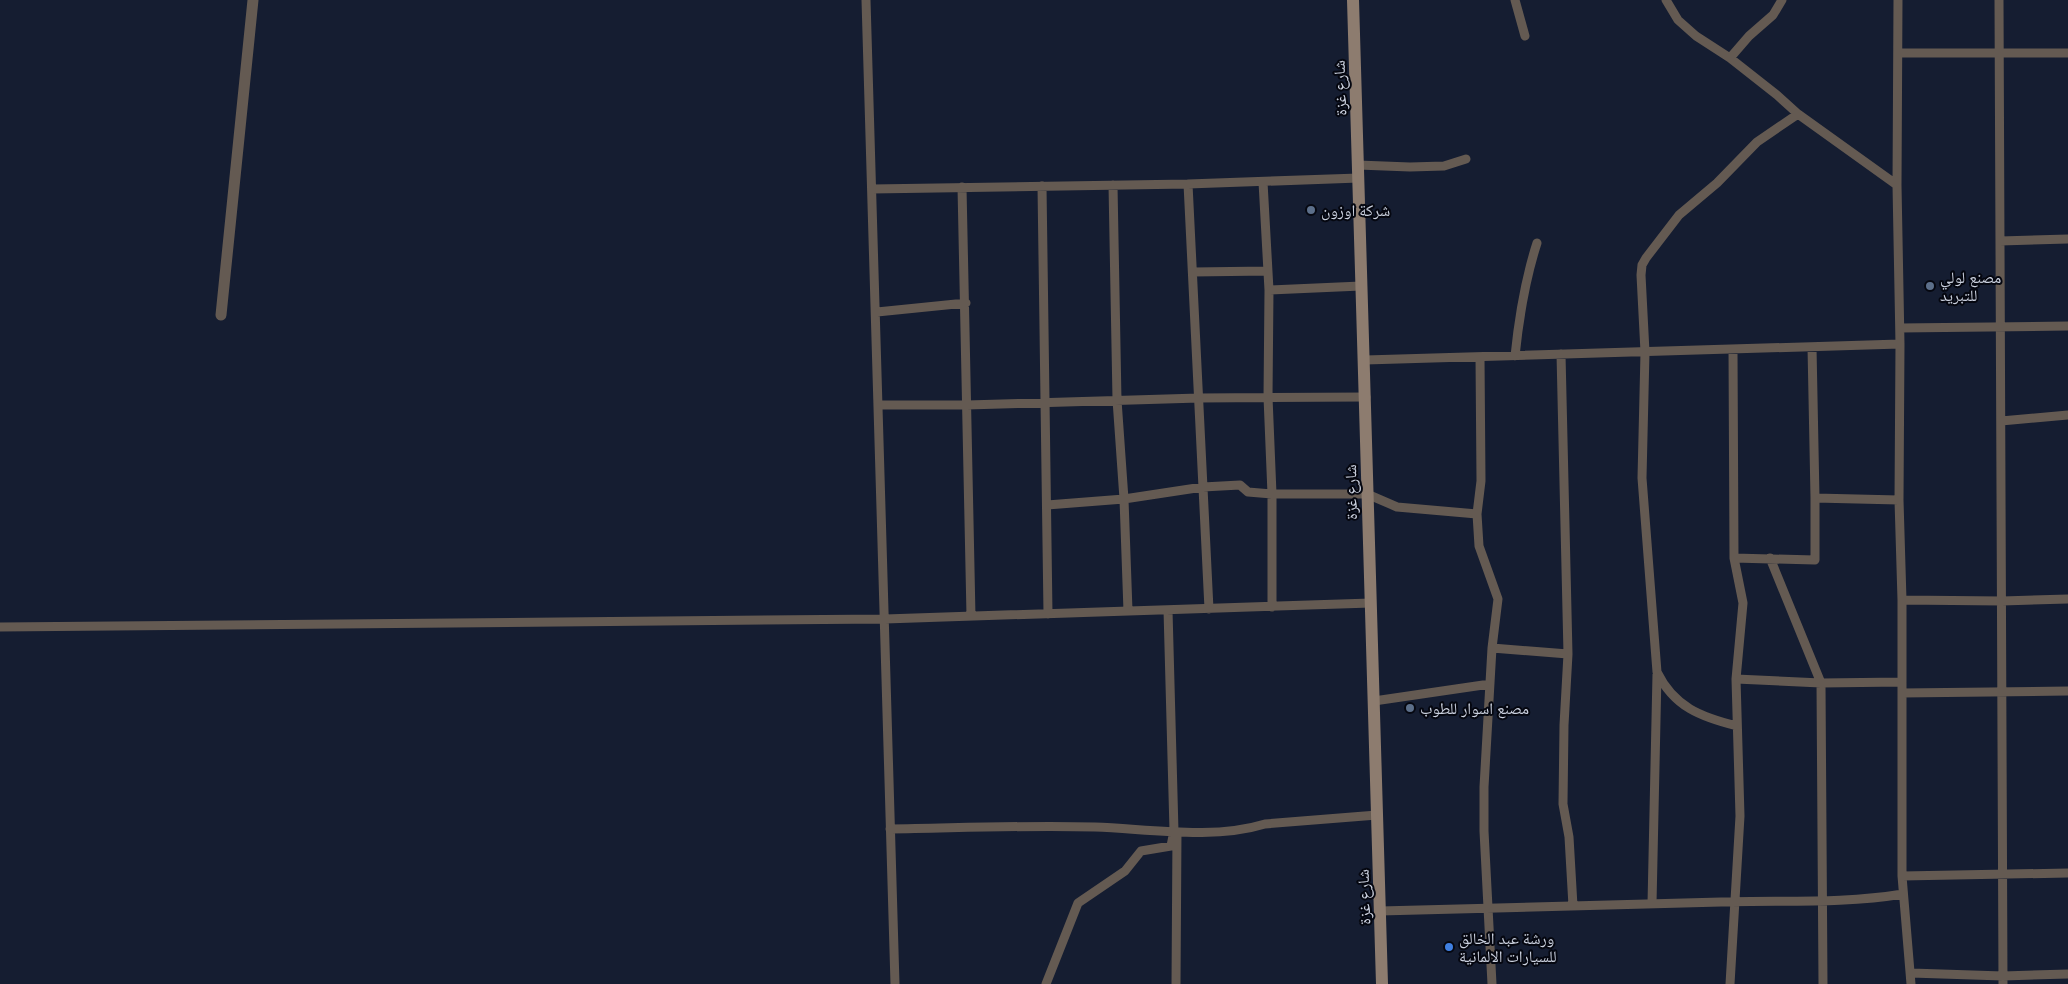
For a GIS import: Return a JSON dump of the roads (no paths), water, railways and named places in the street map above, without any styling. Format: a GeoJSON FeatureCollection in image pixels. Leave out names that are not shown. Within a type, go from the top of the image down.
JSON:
{"type":"FeatureCollection","features":[{"type":"Feature","properties":{"kind":"main road","name":"شارع غزة"},"geometry":{"type":"LineString","coordinates":[[1353,0],[1382,984]]}},
{"type":"Feature","properties":{"kind":"street"},"geometry":{"type":"LineString","coordinates":[[221,315],[253,0]]}},
{"type":"Feature","properties":{"kind":"street"},"geometry":{"type":"LineString","coordinates":[[866,0],[877,312],[895,984]]}},
{"type":"Feature","properties":{"kind":"street"},"geometry":{"type":"LineString","coordinates":[[1515,0],[1526,36]]}},
{"type":"Feature","properties":{"kind":"street"},"geometry":{"type":"LineString","coordinates":[[1666,0],[1678,20],[1696,36],[1730,58],[1798,114],[1897,185]]}},
{"type":"Feature","properties":{"kind":"street"},"geometry":{"type":"LineString","coordinates":[[1730,58],[1749,36],[1773,14],[1782,0]]}},
{"type":"Feature","properties":{"kind":"street"},"geometry":{"type":"LineString","coordinates":[[1898,0],[1897,185],[1900,328],[1899,500],[1902,600],[1902,876],[1911,984]]}},
{"type":"Feature","properties":{"kind":"street"},"geometry":{"type":"LineString","coordinates":[[1999,0],[2003,980]]}},
{"type":"Feature","properties":{"kind":"street"},"geometry":{"type":"LineString","coordinates":[[1898,54],[2068,53]]}},
{"type":"Feature","properties":{"kind":"street"},"geometry":{"type":"LineString","coordinates":[[1652,904],[1657,672],[1642,478],[1645,352],[1642,265],[1679,215],[1717,184],[1757,142],[1798,114]]}},
{"type":"Feature","properties":{"kind":"street"},"geometry":{"type":"LineString","coordinates":[[1358,165],[1444,166],[1466,159]]}},
{"type":"Feature","properties":{"kind":"street"},"geometry":{"type":"LineString","coordinates":[[872,188],[1188,184],[1359,178]]}},
{"type":"Feature","properties":{"kind":"street"},"geometry":{"type":"LineString","coordinates":[[1263,182],[1268,271],[1268,397],[1272,494],[1272,606]]}},
{"type":"Feature","properties":{"kind":"street"},"geometry":{"type":"LineString","coordinates":[[1188,184],[1208,609]]}},
{"type":"Feature","properties":{"kind":"street"},"geometry":{"type":"LineString","coordinates":[[1114,185],[1117,400],[1124,499],[1128,611]]}},
{"type":"Feature","properties":{"kind":"street"},"geometry":{"type":"LineString","coordinates":[[1042,186],[1048,614]]}},
{"type":"Feature","properties":{"kind":"street"},"geometry":{"type":"LineString","coordinates":[[962,187],[966,303],[971,616]]}},
{"type":"Feature","properties":{"kind":"street"},"geometry":{"type":"LineString","coordinates":[[2000,241],[2068,239]]}},
{"type":"Feature","properties":{"kind":"street"},"geometry":{"type":"LineString","coordinates":[[1515,356],[1519,313],[1527,272],[1537,242]]}},
{"type":"Feature","properties":{"kind":"street"},"geometry":{"type":"LineString","coordinates":[[1193,272],[1268,271]]}},
{"type":"Feature","properties":{"kind":"street"},"geometry":{"type":"LineString","coordinates":[[1268,290],[1361,286]]}},
{"type":"Feature","properties":{"kind":"street"},"geometry":{"type":"LineString","coordinates":[[877,312],[966,303]]}},
{"type":"Feature","properties":{"kind":"street"},"geometry":{"type":"LineString","coordinates":[[1900,328],[2068,326]]}},
{"type":"Feature","properties":{"kind":"street"},"geometry":{"type":"LineString","coordinates":[[1365,360],[1900,344]]}},
{"type":"Feature","properties":{"kind":"street"},"geometry":{"type":"LineString","coordinates":[[1734,558],[1816,560],[1812,347]]}},
{"type":"Feature","properties":{"kind":"street"},"geometry":{"type":"LineString","coordinates":[[1730,984],[1740,816],[1736,680],[1743,603],[1734,558],[1733,349]]}},
{"type":"Feature","properties":{"kind":"street"},"geometry":{"type":"LineString","coordinates":[[1562,354],[1568,654],[1564,725],[1563,804],[1569,837],[1573,906]]}},
{"type":"Feature","properties":{"kind":"street"},"geometry":{"type":"LineString","coordinates":[[1480,357],[1481,481],[1477,514],[1479,546],[1498,599],[1492,648],[1484,787],[1492,984]]}},
{"type":"Feature","properties":{"kind":"street"},"geometry":{"type":"LineString","coordinates":[[879,405],[967,405],[1045,401],[1198,398],[1366,397]]}},
{"type":"Feature","properties":{"kind":"street"},"geometry":{"type":"LineString","coordinates":[[2001,421],[2068,415]]}},
{"type":"Feature","properties":{"kind":"street"},"geometry":{"type":"LineString","coordinates":[[1047,505],[1124,499],[1203,487],[1240,485],[1248,492],[1272,494],[1367,494],[1397,508],[1477,514]]}},
{"type":"Feature","properties":{"kind":"street"},"geometry":{"type":"LineString","coordinates":[[1815,498],[1899,500]]}},
{"type":"Feature","properties":{"kind":"street"},"geometry":{"type":"LineString","coordinates":[[1770,558],[1821,683],[1823,984]]}},
{"type":"Feature","properties":{"kind":"street"},"geometry":{"type":"LineString","coordinates":[[1902,600],[2002,601],[2068,599]]}},
{"type":"Feature","properties":{"kind":"street"},"geometry":{"type":"LineString","coordinates":[[0,626],[885,619],[1371,603]]}},
{"type":"Feature","properties":{"kind":"street"},"geometry":{"type":"LineString","coordinates":[[1168,610],[1176,831],[1176,984]]}},
{"type":"Feature","properties":{"kind":"street"},"geometry":{"type":"LineString","coordinates":[[1492,648],[1568,654]]}},
{"type":"Feature","properties":{"kind":"street"},"geometry":{"type":"LineString","coordinates":[[1657,672],[1665,688],[1689,709],[1707,719],[1737,726]]}},
{"type":"Feature","properties":{"kind":"street"},"geometry":{"type":"LineString","coordinates":[[1736,680],[1821,683],[1902,682]]}},
{"type":"Feature","properties":{"kind":"street"},"geometry":{"type":"LineString","coordinates":[[1374,701],[1490,684]]}},
{"type":"Feature","properties":{"kind":"street"},"geometry":{"type":"LineString","coordinates":[[1902,693],[2068,691]]}},
{"type":"Feature","properties":{"kind":"street"},"geometry":{"type":"LineString","coordinates":[[890,829],[1006,826],[1095,827],[1209,832],[1248,829],[1265,824],[1377,816]]}},
{"type":"Feature","properties":{"kind":"street"},"geometry":{"type":"LineString","coordinates":[[1046,984],[1078,903],[1125,870],[1141,851],[1171,846],[1176,831]]}},
{"type":"Feature","properties":{"kind":"street"},"geometry":{"type":"LineString","coordinates":[[1902,876],[2068,873]]}},
{"type":"Feature","properties":{"kind":"street"},"geometry":{"type":"LineString","coordinates":[[1380,910],[1735,902],[1823,902],[1881,898],[1903,894]]}},
{"type":"Feature","properties":{"kind":"street"},"geometry":{"type":"LineString","coordinates":[[1911,973],[2003,980],[2068,974]]}},
{"type":"Feature","properties":{"kind":"place","name":"شركة اوزون"},"geometry":{"type":"Point","coordinates":[1311,210]}},
{"type":"Feature","properties":{"kind":"place","name":"مصنع لولي للتبريد"},"geometry":{"type":"Point","coordinates":[1930,286]}},
{"type":"Feature","properties":{"kind":"place","name":"مصنع اسوار للطوب"},"geometry":{"type":"Point","coordinates":[1410,708]}},
{"type":"Feature","properties":{"kind":"place","name":"ورشة عبد الخالق للسيارات الالمانية"},"geometry":{"type":"Point","coordinates":[1449,947]}}]}
